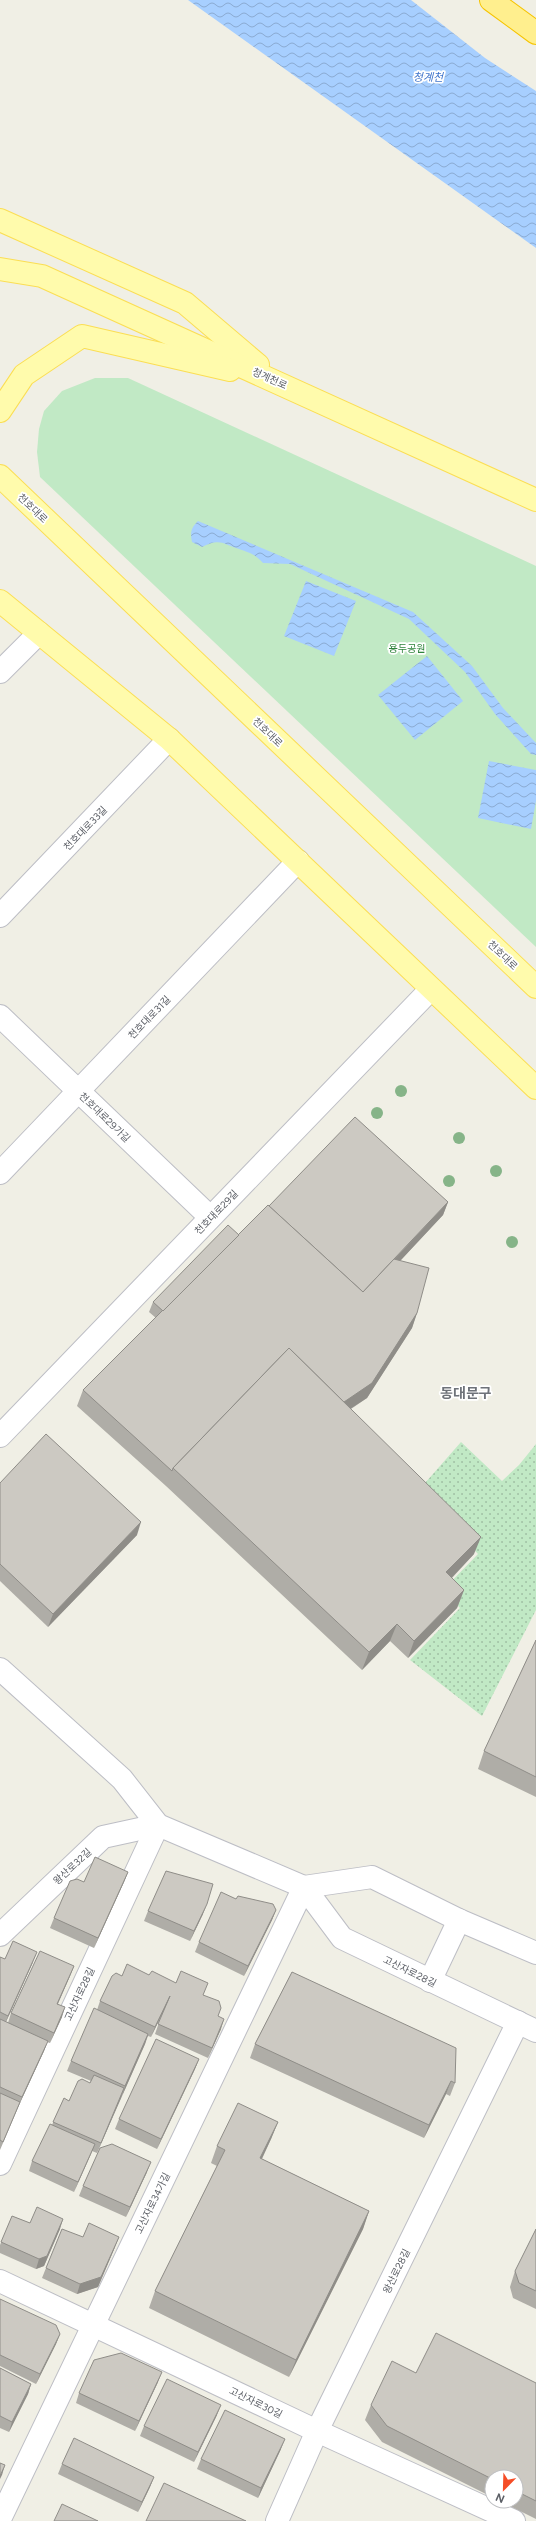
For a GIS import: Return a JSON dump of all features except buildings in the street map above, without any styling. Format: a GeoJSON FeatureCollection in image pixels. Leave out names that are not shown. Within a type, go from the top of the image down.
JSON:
{"type":"FeatureCollection","features":[{"type":"Feature","properties":{"kind":"highway"},"geometry":{"type":"LineString","coordinates":[[491,0],[536,33]]}},
{"type":"Feature","properties":{"kind":"main road"},"geometry":{"type":"LineString","coordinates":[[0,220],[185,303],[277,381]]}},
{"type":"Feature","properties":{"kind":"main road","name":"청계천로"},"geometry":{"type":"LineString","coordinates":[[0,269],[42,276],[277,381],[536,500]]}},
{"type":"Feature","properties":{"kind":"main road"},"geometry":{"type":"LineString","coordinates":[[0,411],[24,375],[82,336],[277,381]]}},
{"type":"Feature","properties":{"kind":"main road","name":"천호대로"},"geometry":{"type":"LineString","coordinates":[[0,476],[536,987]]}},
{"type":"Feature","properties":{"kind":"main road"},"geometry":{"type":"LineString","coordinates":[[0,600],[169,739],[536,1088]]}},
{"type":"Feature","properties":{"kind":"street"},"geometry":{"type":"LineString","coordinates":[[0,672],[39,633]]}},
{"type":"Feature","properties":{"kind":"street","name":"천호대로33길"},"geometry":{"type":"LineString","coordinates":[[0,916],[169,739]]}},
{"type":"Feature","properties":{"kind":"street","name":"천호대로31길"},"geometry":{"type":"LineString","coordinates":[[0,1173],[298,861]]}},
{"type":"Feature","properties":{"kind":"street","name":"천호대로29길"},"geometry":{"type":"LineString","coordinates":[[0,1436],[431,989]]}},
{"type":"Feature","properties":{"kind":"street","name":"천호대로29가길"},"geometry":{"type":"LineString","coordinates":[[0,1016],[210,1218]]}},
{"type":"Feature","properties":{"kind":"street"},"geometry":{"type":"LineString","coordinates":[[0,1670],[122,1779],[158,1825],[304,1887],[372,1877],[459,1920],[536,1953]]}},
{"type":"Feature","properties":{"kind":"street","name":"왕산로32길"},"geometry":{"type":"LineString","coordinates":[[0,1935],[103,1837],[158,1825]]}},
{"type":"Feature","properties":{"kind":"street","name":"고산자로28길"},"geometry":{"type":"LineString","coordinates":[[0,2164],[158,1825]]}},
{"type":"Feature","properties":{"kind":"street","name":"고산자로28길"},"geometry":{"type":"LineString","coordinates":[[304,1887],[342,1938],[527,2026]]}},
{"type":"Feature","properties":{"kind":"street","name":"고산자로34가길"},"geometry":{"type":"LineString","coordinates":[[0,2519],[304,1887]]}},
{"type":"Feature","properties":{"kind":"street"},"geometry":{"type":"LineString","coordinates":[[430,1981],[459,1920]]}},
{"type":"Feature","properties":{"kind":"street","name":"왕산로28길"},"geometry":{"type":"LineString","coordinates":[[277,2521],[317,2432],[527,2026]]}},
{"type":"Feature","properties":{"kind":"street","name":"고산자로30길"},"geometry":{"type":"LineString","coordinates":[[0,2281],[317,2432],[514,2521]]}},
{"type":"Feature","properties":{"kind":"green space","name":"용두공원"},"geometry":{"type":"Polygon","coordinates":[[[95,378],[128,378],[536,566],[536,947],[40,477],[37,452],[39,429],[44,411],[62,391],[95,378]]]}},
{"type":"Feature","properties":{"kind":"green space"},"geometry":{"type":"Polygon","coordinates":[[[461,1442],[502,1481],[519,1465],[536,1444],[536,1610],[482,1716],[410,1660],[460,1608],[443,1590],[478,1554],[418,1491],[461,1442]]]}},
{"type":"Feature","properties":{"kind":"water","name":"청계천"},"geometry":{"type":"Polygon","coordinates":[[[188,0],[455,0],[536,65],[536,248],[188,0]]]}},
{"type":"Feature","properties":{"kind":"water"},"geometry":{"type":"Polygon","coordinates":[[[198,521],[413,612],[472,666],[503,708],[536,743],[536,755],[531,754],[495,714],[465,672],[409,619],[290,564],[263,563],[252,554],[218,542],[202,547],[192,542],[191,539],[192,530],[198,521]]]}},
{"type":"Feature","properties":{"kind":"water"},"geometry":{"type":"Polygon","coordinates":[[[306,581],[356,601],[334,656],[284,636],[306,581]]]}},
{"type":"Feature","properties":{"kind":"water"},"geometry":{"type":"Polygon","coordinates":[[[427,656],[463,701],[415,740],[378,695],[427,656]]]}},
{"type":"Feature","properties":{"kind":"water"},"geometry":{"type":"Polygon","coordinates":[[[489,761],[536,770],[536,801],[531,829],[478,818],[489,761]]]}},
{"type":"Feature","properties":{"kind":"pier"},"geometry":{"type":"Polygon","coordinates":[[[411,0],[458,0],[536,63],[536,91],[485,58],[411,0]]]}},
{"type":"Feature","properties":{"kind":"district","name":"동대문구"},"geometry":{"type":"Point","coordinates":[466,1393]}}]}
